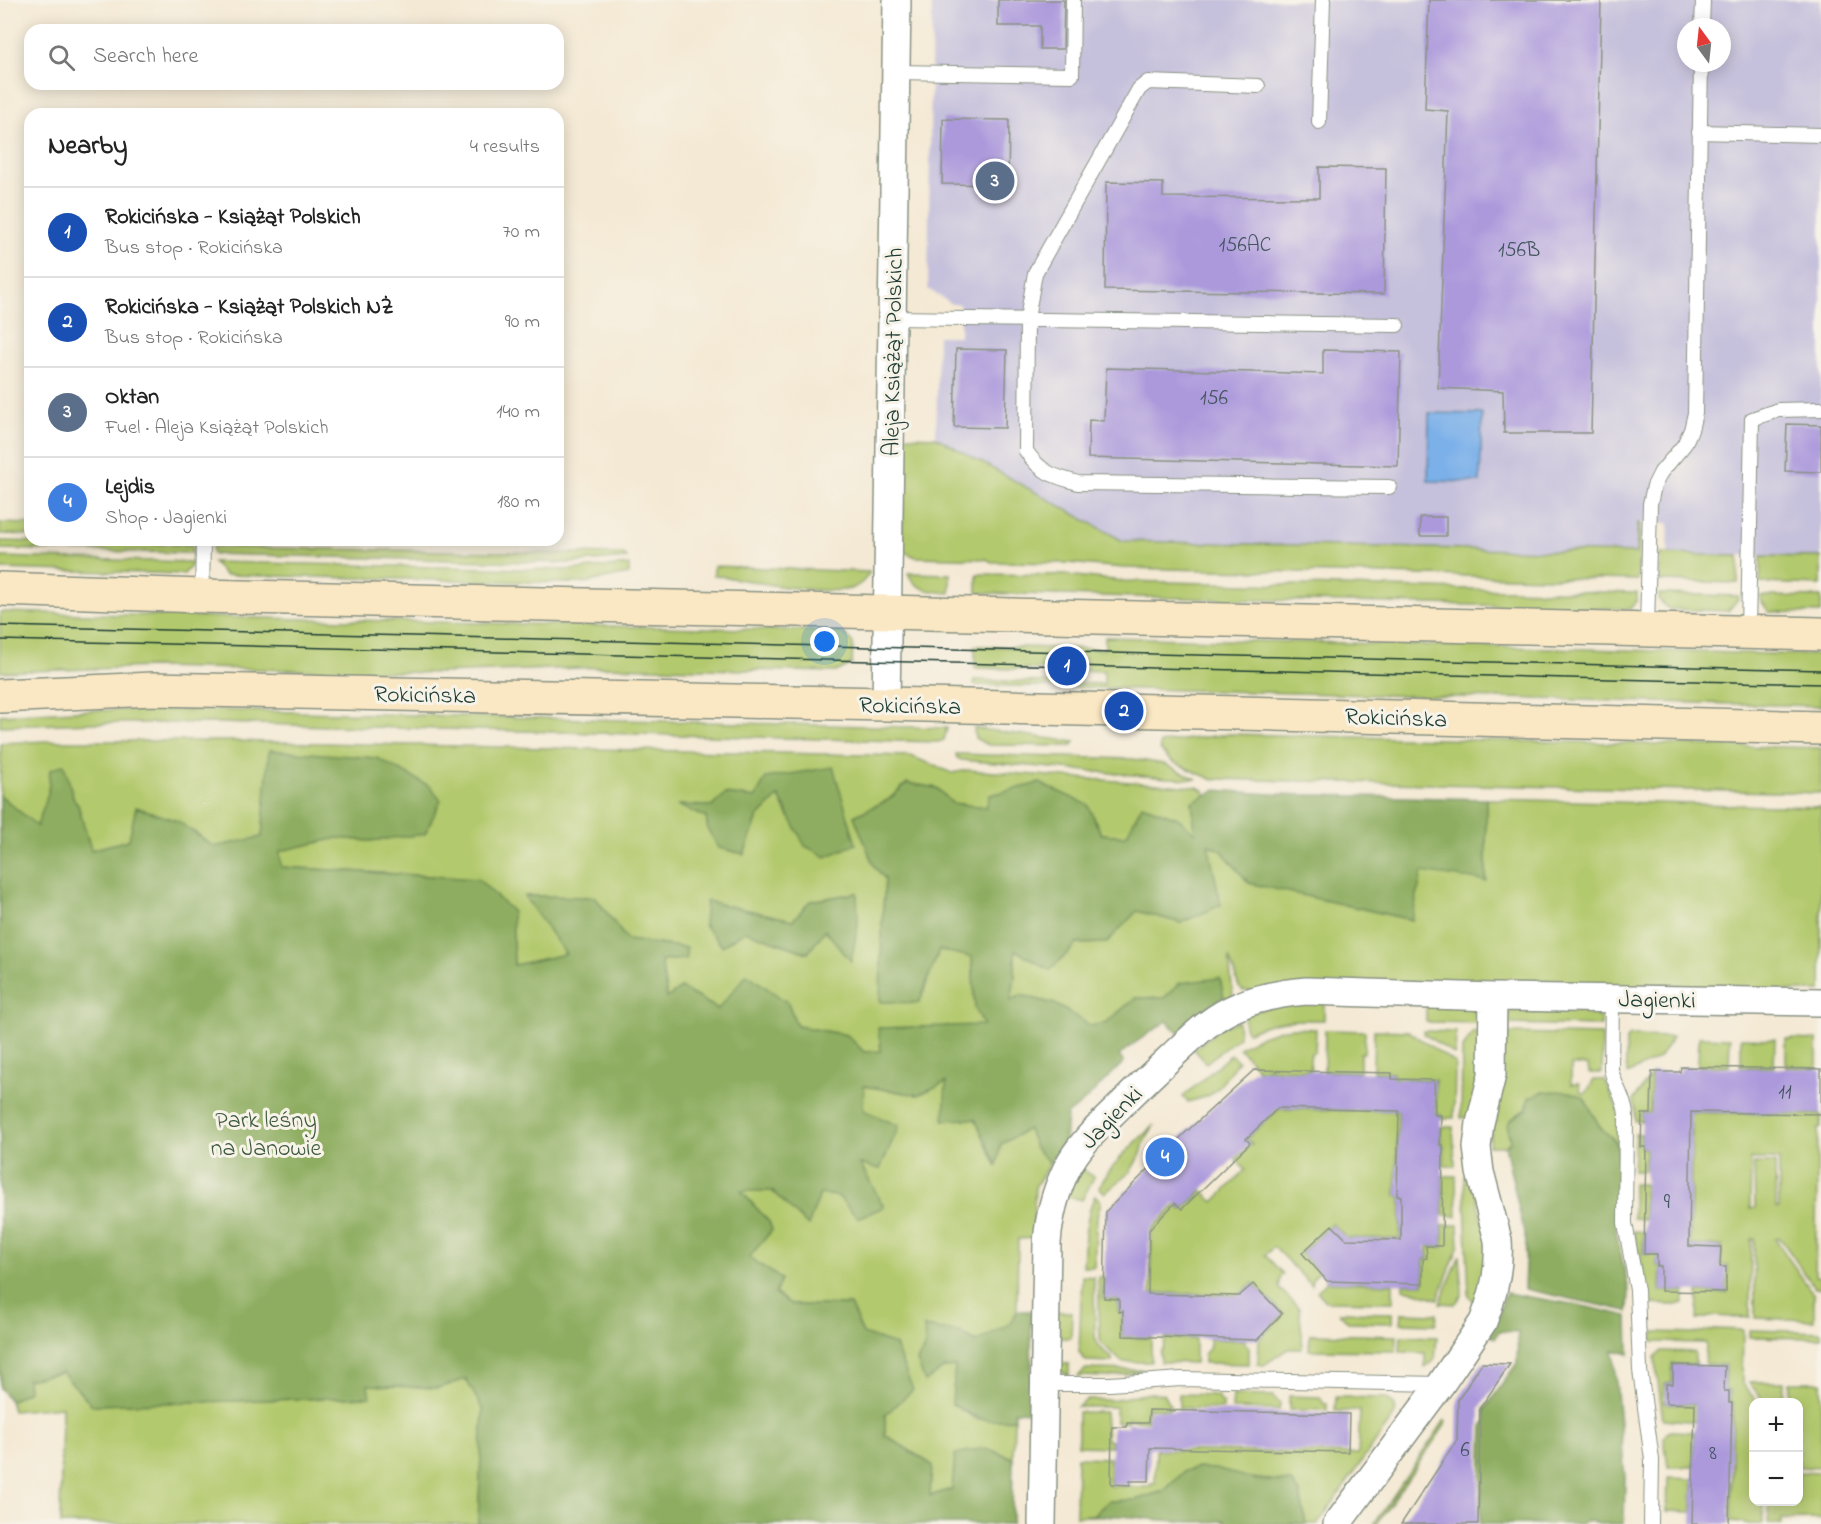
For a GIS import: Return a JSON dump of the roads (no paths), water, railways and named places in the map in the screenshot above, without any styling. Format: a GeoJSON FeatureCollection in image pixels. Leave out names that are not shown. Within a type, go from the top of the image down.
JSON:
{"type":"FeatureCollection","features":[{"type":"Feature","properties":{"kind":"main road"},"geometry":{"type":"LineString","coordinates":[[0,589],[202,596],[1821,634]]}},
{"type":"Feature","properties":{"kind":"main road","name":"Rokicińska"},"geometry":{"type":"LineString","coordinates":[[0,696],[153,689],[885,704],[1821,728]]}},
{"type":"Feature","properties":{"kind":"street","name":"Aleja Książąt Polskich"},"geometry":{"type":"LineString","coordinates":[[885,704],[897,0]]}},
{"type":"Feature","properties":{"kind":"street","name":"Jagienki"},"geometry":{"type":"LineString","coordinates":[[1042,1524],[1048,1229],[1053,1204],[1068,1167],[1088,1138],[1142,1083],[1212,1021],[1239,1006],[1275,995],[1306,991],[1493,997],[1821,1002]]}},
{"type":"Feature","properties":{"kind":"street"},"geometry":{"type":"LineString","coordinates":[[1337,1524],[1441,1384],[1483,1322],[1490,1302],[1497,1264],[1498,1240],[1480,1172],[1477,1147],[1480,1123],[1492,1075],[1493,997]]}},
{"type":"Feature","properties":{"kind":"lane"},"geometry":{"type":"LineString","coordinates":[[896,72],[1072,75],[1073,0]]}},
{"type":"Feature","properties":{"kind":"lane"},"geometry":{"type":"LineString","coordinates":[[1319,122],[1323,0]]}},
{"type":"Feature","properties":{"kind":"lane"},"geometry":{"type":"LineString","coordinates":[[1702,18],[1703,0]]}},
{"type":"Feature","properties":{"kind":"lane"},"geometry":{"type":"LineString","coordinates":[[1647,630],[1650,504],[1654,486],[1661,472],[1684,445],[1695,413],[1701,72]]}},
{"type":"Feature","properties":{"kind":"lane"},"geometry":{"type":"LineString","coordinates":[[1258,86],[1148,82],[1139,89],[1035,273],[1027,319],[1026,451],[1033,461],[1049,475],[1078,483],[1389,487]]}},
{"type":"Feature","properties":{"kind":"lane"},"geometry":{"type":"LineString","coordinates":[[1700,132],[1821,135]]}},
{"type":"Feature","properties":{"kind":"lane"},"geometry":{"type":"LineString","coordinates":[[892,318],[1397,325]]}},
{"type":"Feature","properties":{"kind":"lane"},"geometry":{"type":"LineString","coordinates":[[1748,632],[1752,419],[1778,410],[1821,410]]}},
{"type":"Feature","properties":{"kind":"lane"},"geometry":{"type":"LineString","coordinates":[[202,596],[203,546]]}},
{"type":"Feature","properties":{"kind":"lane"},"geometry":{"type":"LineString","coordinates":[[1612,999],[1611,1069],[1625,1105],[1626,1115],[1625,1223],[1637,1290],[1640,1370],[1652,1460],[1651,1524]]}},
{"type":"Feature","properties":{"kind":"lane"},"geometry":{"type":"LineString","coordinates":[[1044,1384],[1110,1384],[1181,1379],[1441,1384]]}},
{"type":"Feature","properties":{"kind":"water"},"geometry":{"type":"Polygon","coordinates":[[[1429,413],[1482,414],[1480,482],[1428,481],[1429,413]]]}},
{"type":"Feature","properties":{"kind":"tram line"},"geometry":{"type":"LineString","coordinates":[[0,626],[1821,670]]}},
{"type":"Feature","properties":{"kind":"tram line"},"geometry":{"type":"LineString","coordinates":[[0,640],[1821,684]]}},
{"type":"Feature","properties":{"kind":"place","name":"Oktan"},"geometry":{"type":"Point","coordinates":[995,181]}},
{"type":"Feature","properties":{"kind":"place","name":"Rokicińska - Książąt Polskich"},"geometry":{"type":"Point","coordinates":[1067,666]}},
{"type":"Feature","properties":{"kind":"place","name":"Rokicińska - Książąt Polskich NŻ"},"geometry":{"type":"Point","coordinates":[1124,711]}},
{"type":"Feature","properties":{"kind":"place","name":"Lejdis"},"geometry":{"type":"Point","coordinates":[1165,1157]}},
{"type":"Feature","properties":{"kind":"park label","name":"Park leśny na Janowie"},"geometry":{"type":"Point","coordinates":[266,1133]}}]}
